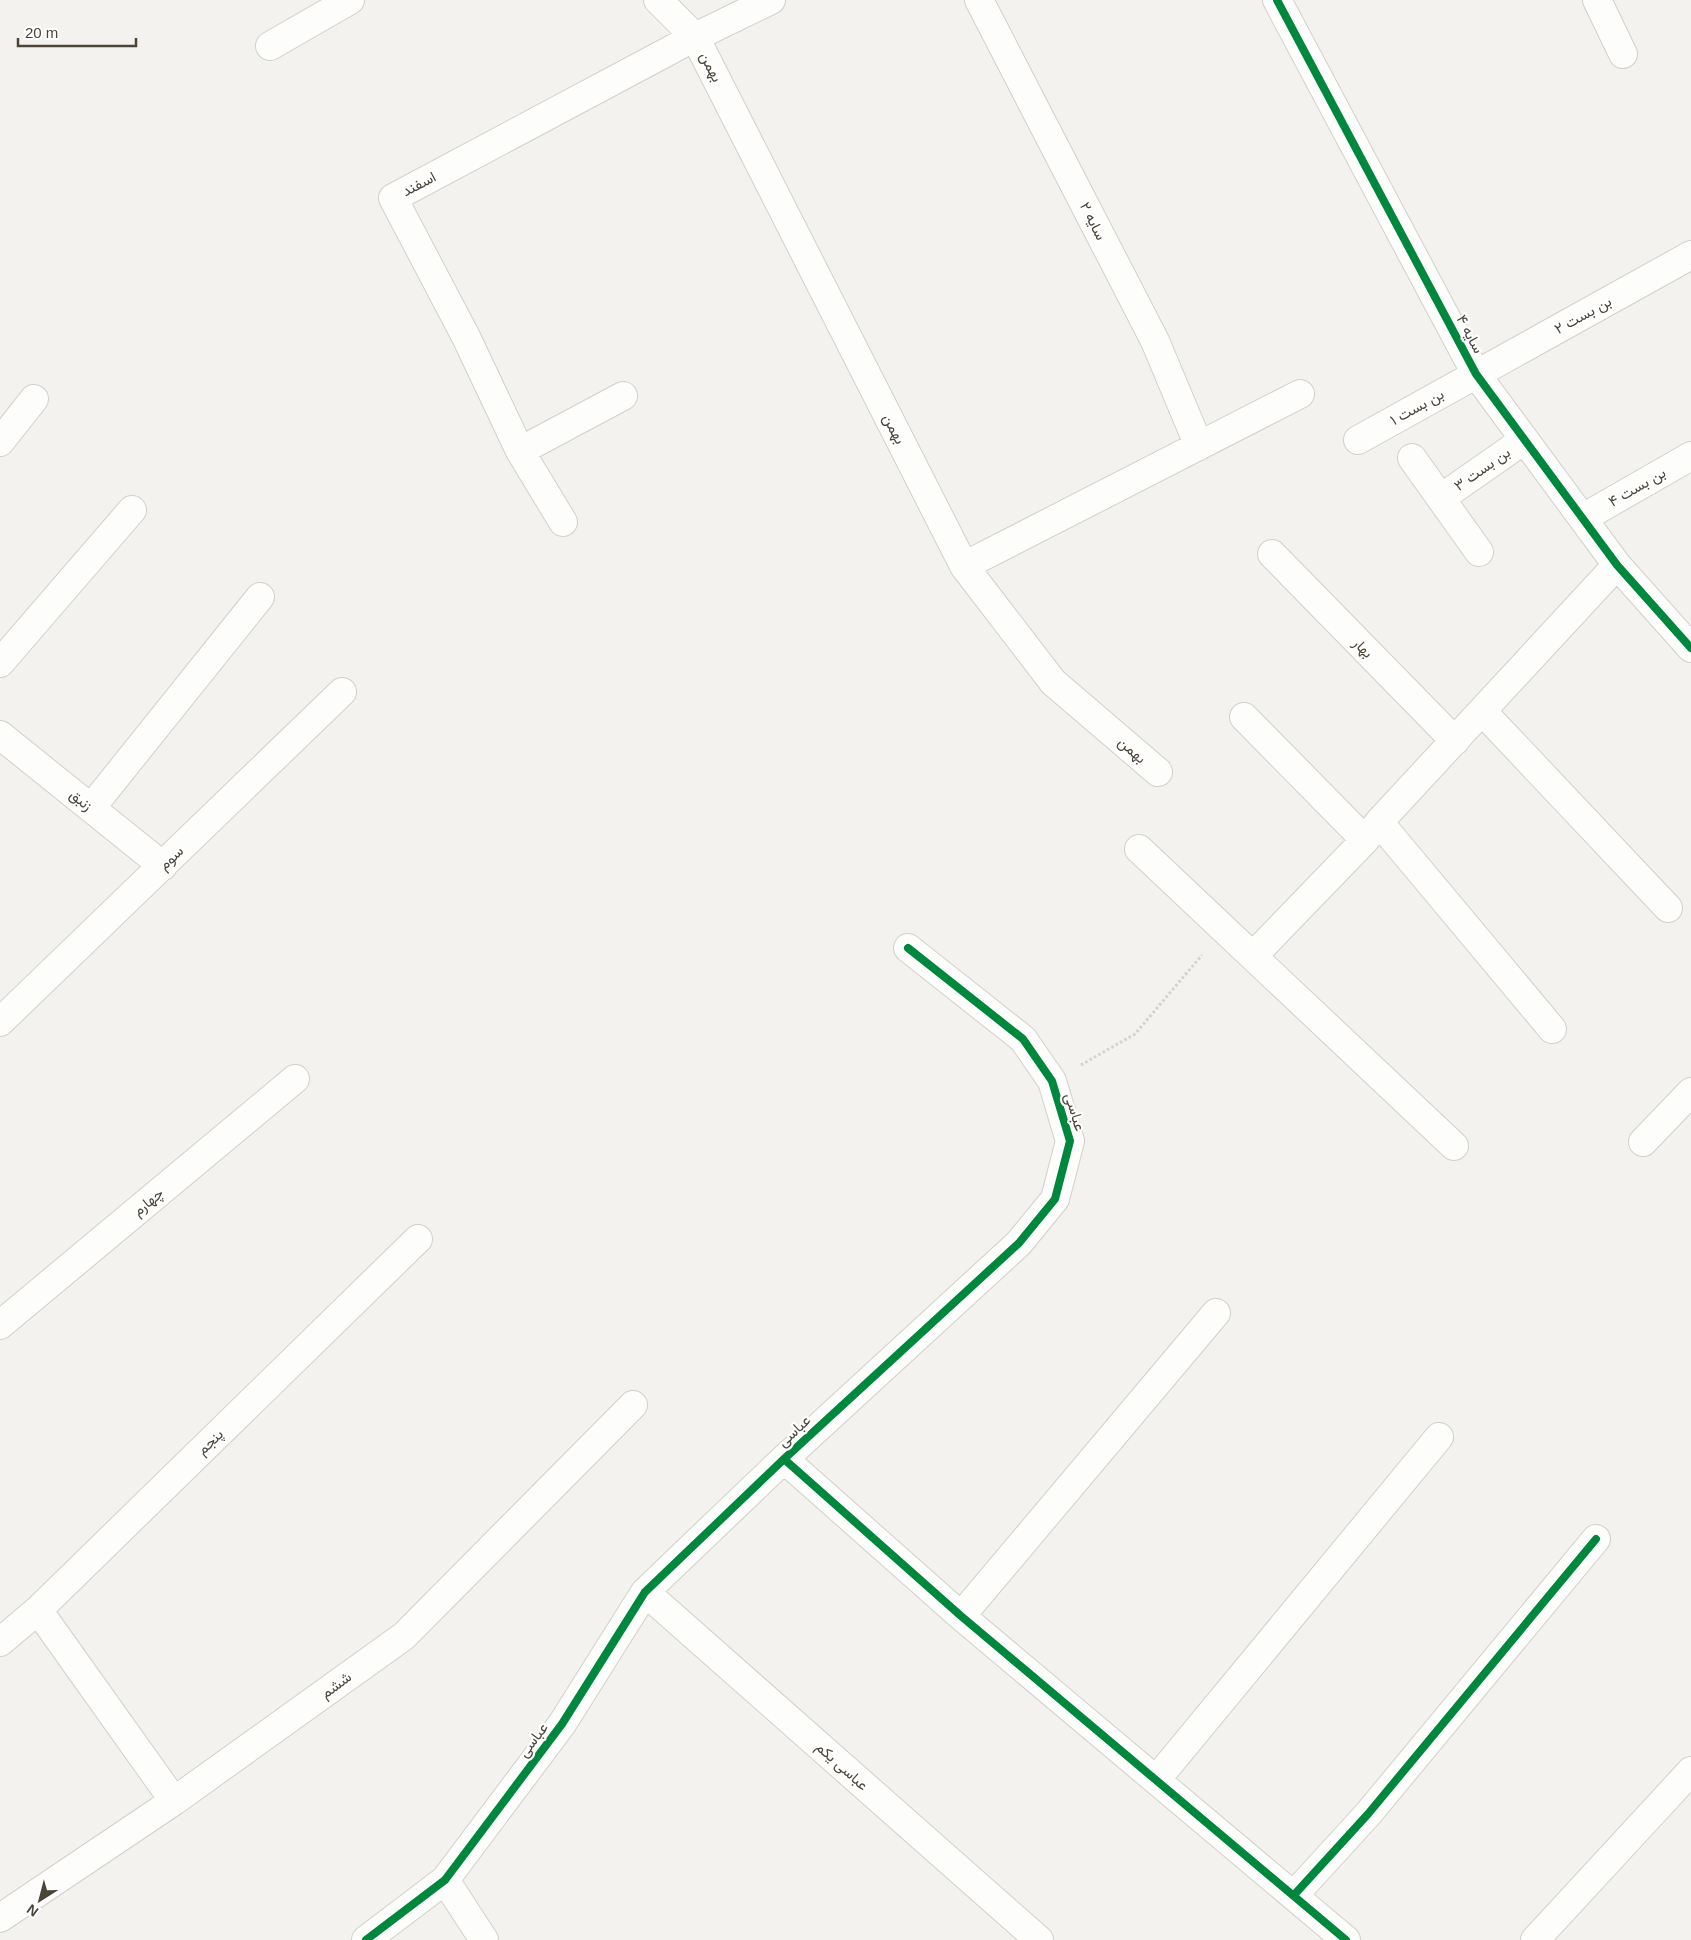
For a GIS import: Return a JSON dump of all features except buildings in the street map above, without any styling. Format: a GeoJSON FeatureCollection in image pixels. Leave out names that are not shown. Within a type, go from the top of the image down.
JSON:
{"type":"FeatureCollection","features":[{"type":"Feature","properties":{"kind":"street"},"geometry":{"type":"LineString","coordinates":[[270,46],[350,0]]}},
{"type":"Feature","properties":{"kind":"street","name":"بهمن"},"geometry":{"type":"LineString","coordinates":[[658,0],[695,37],[964,566],[1053,682],[1158,772]]}},
{"type":"Feature","properties":{"kind":"street"},"geometry":{"type":"LineString","coordinates":[[695,37],[771,0]]}},
{"type":"Feature","properties":{"kind":"street","name":"سایه ۲"},"geometry":{"type":"LineString","coordinates":[[979,0],[1155,341],[1200,446]]}},
{"type":"Feature","properties":{"kind":"street","name":"سایه ۴"},"geometry":{"type":"LineString","coordinates":[[1277,0],[1476,374],[1617,564],[1691,648]]}},
{"type":"Feature","properties":{"kind":"street"},"geometry":{"type":"LineString","coordinates":[[1597,0],[1623,54]]}},
{"type":"Feature","properties":{"kind":"street","name":"اسفند"},"geometry":{"type":"LineString","coordinates":[[563,522],[520,451],[466,337],[393,198],[695,37]]}},
{"type":"Feature","properties":{"kind":"street","name":"بن بست ۲"},"geometry":{"type":"LineString","coordinates":[[1476,374],[1691,255]]}},
{"type":"Feature","properties":{"kind":"street","name":"بن بست ۱"},"geometry":{"type":"LineString","coordinates":[[1358,440],[1476,374]]}},
{"type":"Feature","properties":{"kind":"street"},"geometry":{"type":"LineString","coordinates":[[964,566],[1300,394]]}},
{"type":"Feature","properties":{"kind":"street"},"geometry":{"type":"LineString","coordinates":[[520,451],[623,396]]}},
{"type":"Feature","properties":{"kind":"street"},"geometry":{"type":"LineString","coordinates":[[0,442],[34,399]]}},
{"type":"Feature","properties":{"kind":"street","name":"بن بست ۳"},"geometry":{"type":"LineString","coordinates":[[1440,498],[1524,440]]}},
{"type":"Feature","properties":{"kind":"street","name":"بن بست ۴"},"geometry":{"type":"LineString","coordinates":[[1583,518],[1691,456]]}},
{"type":"Feature","properties":{"kind":"street"},"geometry":{"type":"LineString","coordinates":[[1412,458],[1479,552]]}},
{"type":"Feature","properties":{"kind":"street"},"geometry":{"type":"LineString","coordinates":[[0,663],[132,510]]}},
{"type":"Feature","properties":{"kind":"street","name":"بهار"},"geometry":{"type":"LineString","coordinates":[[1272,554],[1455,741]]}},
{"type":"Feature","properties":{"kind":"street"},"geometry":{"type":"LineString","coordinates":[[1254,955],[1372,831],[1617,564]]}},
{"type":"Feature","properties":{"kind":"street"},"geometry":{"type":"LineString","coordinates":[[91,808],[260,596]]}},
{"type":"Feature","properties":{"kind":"street","name":"سوم"},"geometry":{"type":"LineString","coordinates":[[0,1022],[342,692]]}},
{"type":"Feature","properties":{"kind":"street"},"geometry":{"type":"LineString","coordinates":[[1482,711],[1668,908]]}},
{"type":"Feature","properties":{"kind":"street"},"geometry":{"type":"LineString","coordinates":[[1244,717],[1372,831],[1552,1029]]}},
{"type":"Feature","properties":{"kind":"street","name":"زنبق"},"geometry":{"type":"LineString","coordinates":[[0,735],[163,866]]}},
{"type":"Feature","properties":{"kind":"street"},"geometry":{"type":"LineString","coordinates":[[1139,849],[1254,955],[1454,1146]]}},
{"type":"Feature","properties":{"kind":"street","name":"عباسی"},"geometry":{"type":"LineString","coordinates":[[366,1940],[445,1880],[562,1724],[646,1592],[784,1459],[1019,1243],[1054,1199],[1070,1141],[1052,1081],[1023,1039],[908,948]]}},
{"type":"Feature","properties":{"kind":"street","name":"چهارم"},"geometry":{"type":"LineString","coordinates":[[0,1325],[295,1079]]}},
{"type":"Feature","properties":{"kind":"street"},"geometry":{"type":"LineString","coordinates":[[1643,1142],[1691,1092]]}},
{"type":"Feature","properties":{"kind":"street","name":"پنجم"},"geometry":{"type":"LineString","coordinates":[[0,1642],[38,1610],[418,1239]]}},
{"type":"Feature","properties":{"kind":"street"},"geometry":{"type":"LineString","coordinates":[[961,1616],[1216,1313]]}},
{"type":"Feature","properties":{"kind":"street","name":"ششم"},"geometry":{"type":"LineString","coordinates":[[0,1918],[174,1802],[404,1636],[633,1404]]}},
{"type":"Feature","properties":{"kind":"street"},"geometry":{"type":"LineString","coordinates":[[1156,1780],[1438,1437]]}},
{"type":"Feature","properties":{"kind":"street"},"geometry":{"type":"LineString","coordinates":[[784,1459],[961,1616],[1294,1894],[1346,1940]]}},
{"type":"Feature","properties":{"kind":"street"},"geometry":{"type":"LineString","coordinates":[[1294,1894],[1368,1814],[1596,1539]]}},
{"type":"Feature","properties":{"kind":"street","name":"عباسی یکم"},"geometry":{"type":"LineString","coordinates":[[646,1592],[1039,1940]]}},
{"type":"Feature","properties":{"kind":"street"},"geometry":{"type":"LineString","coordinates":[[38,1610],[174,1802]]}},
{"type":"Feature","properties":{"kind":"street"},"geometry":{"type":"LineString","coordinates":[[1535,1940],[1691,1771]]}},
{"type":"Feature","properties":{"kind":"street"},"geometry":{"type":"LineString","coordinates":[[445,1880],[484,1940]]}},
{"type":"Feature","properties":{"kind":"path"},"geometry":{"type":"LineString","coordinates":[[1052,1081],[1135,1034],[1224,928]]}},
{"type":"Feature","properties":{"kind":"cycle path"},"geometry":{"type":"LineString","coordinates":[[1277,0],[1476,374],[1617,565],[1691,648]]}},
{"type":"Feature","properties":{"kind":"cycle path"},"geometry":{"type":"LineString","coordinates":[[366,1940],[445,1880],[562,1724],[645,1592],[784,1459],[1019,1243],[1055,1199],[1070,1141],[1052,1081],[1023,1039],[908,948]]}},
{"type":"Feature","properties":{"kind":"cycle path"},"geometry":{"type":"LineString","coordinates":[[784,1459],[961,1616],[1346,1940]]}},
{"type":"Feature","properties":{"kind":"cycle path"},"geometry":{"type":"LineString","coordinates":[[1294,1895],[1368,1814],[1596,1539]]}}]}
